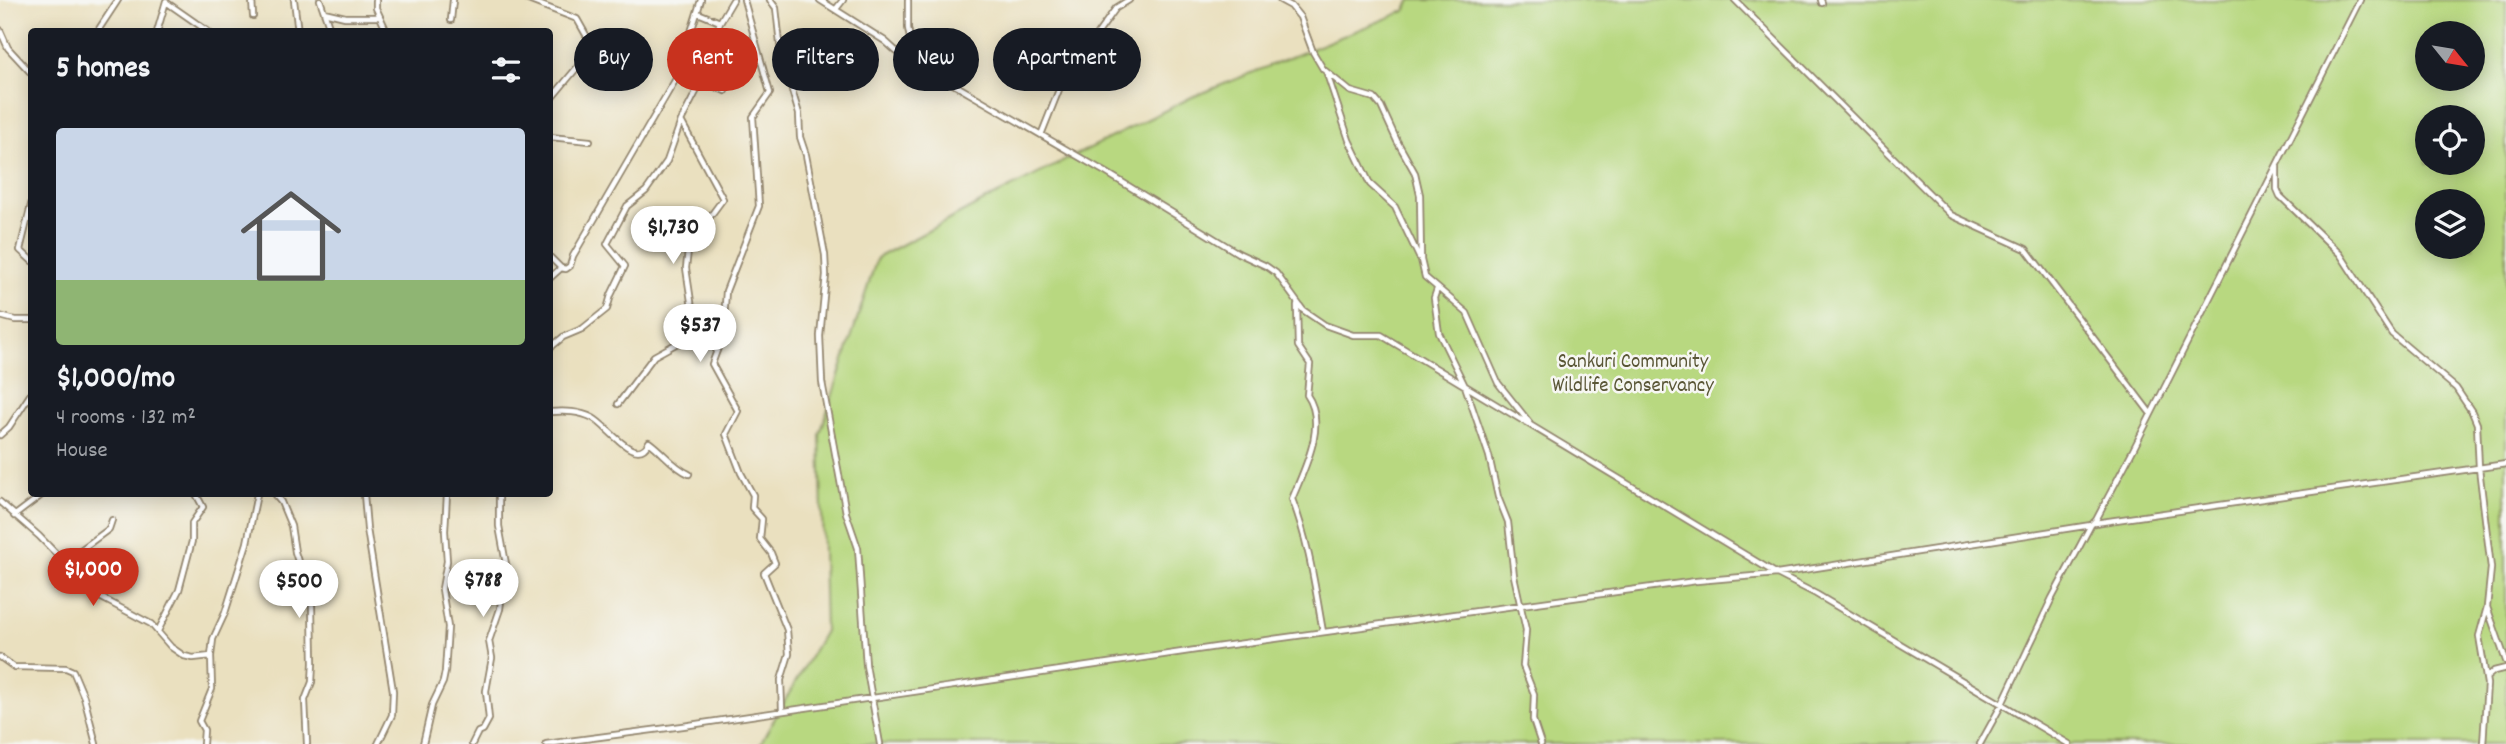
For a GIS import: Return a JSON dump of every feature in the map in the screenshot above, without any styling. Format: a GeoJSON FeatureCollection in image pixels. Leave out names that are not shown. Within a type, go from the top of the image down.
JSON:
{"type":"FeatureCollection","features":[{"type":"Feature","properties":{"kind":"street"},"geometry":{"type":"LineString","coordinates":[[100,28],[118,0]]}},
{"type":"Feature","properties":{"kind":"street"},"geometry":{"type":"LineString","coordinates":[[252,0],[253,16]]}},
{"type":"Feature","properties":{"kind":"street"},"geometry":{"type":"LineString","coordinates":[[294,0],[298,28]]}},
{"type":"Feature","properties":{"kind":"street"},"geometry":{"type":"LineString","coordinates":[[320,0],[330,28]]}},
{"type":"Feature","properties":{"kind":"street"},"geometry":{"type":"LineString","coordinates":[[376,0],[385,28]]}},
{"type":"Feature","properties":{"kind":"street"},"geometry":{"type":"LineString","coordinates":[[451,20],[453,0]]}},
{"type":"Feature","properties":{"kind":"street"},"geometry":{"type":"LineString","coordinates":[[528,0],[577,19],[590,42],[580,65],[553,96]]}},
{"type":"Feature","properties":{"kind":"street"},"geometry":{"type":"LineString","coordinates":[[693,28],[701,0]]}},
{"type":"Feature","properties":{"kind":"street"},"geometry":{"type":"LineString","coordinates":[[718,28],[733,0]]}},
{"type":"Feature","properties":{"kind":"street"},"geometry":{"type":"LineString","coordinates":[[744,0],[770,93],[753,117],[759,206],[726,291],[723,334],[712,364],[738,411],[726,434],[741,474],[753,495],[752,508],[762,519],[760,539],[775,563],[764,573],[787,630],[789,654],[780,680],[782,710]]}},
{"type":"Feature","properties":{"kind":"street"},"geometry":{"type":"LineString","coordinates":[[770,0],[776,8],[781,53],[799,114],[800,137],[806,155],[825,255],[826,275],[820,336],[822,382],[846,513],[858,548],[866,665],[880,744]]}},
{"type":"Feature","properties":{"kind":"street"},"geometry":{"type":"LineString","coordinates":[[820,0],[893,48]]}},
{"type":"Feature","properties":{"kind":"street"},"geometry":{"type":"LineString","coordinates":[[835,9],[843,0]]}},
{"type":"Feature","properties":{"kind":"street"},"geometry":{"type":"LineString","coordinates":[[908,0],[908,28]]}},
{"type":"Feature","properties":{"kind":"street"},"geometry":{"type":"LineString","coordinates":[[1041,135],[1066,72],[1116,8],[1129,0]]}},
{"type":"Feature","properties":{"kind":"street"},"geometry":{"type":"LineString","coordinates":[[1280,0],[1291,6],[1300,17],[1313,52],[1326,73],[1349,140],[1370,184],[1395,207],[1421,260]]}},
{"type":"Feature","properties":{"kind":"street"},"geometry":{"type":"LineString","coordinates":[[1735,0],[1951,215],[2026,249],[2151,414]]}},
{"type":"Feature","properties":{"kind":"street"},"geometry":{"type":"LineString","coordinates":[[1980,744],[2003,704],[2052,598],[2151,414],[2360,0]]}},
{"type":"Feature","properties":{"kind":"street"},"geometry":{"type":"LineString","coordinates":[[158,28],[166,1],[203,28]]}},
{"type":"Feature","properties":{"kind":"street"},"geometry":{"type":"LineString","coordinates":[[324,12],[345,17],[380,17]]}},
{"type":"Feature","properties":{"kind":"street"},"geometry":{"type":"LineString","coordinates":[[698,13],[720,22]]}},
{"type":"Feature","properties":{"kind":"street"},"geometry":{"type":"LineString","coordinates":[[0,30],[8,48],[28,70]]}},
{"type":"Feature","properties":{"kind":"street"},"geometry":{"type":"LineString","coordinates":[[1326,73],[1350,91],[1378,101],[1409,159],[1420,195],[1421,260],[1425,277],[1467,313],[1498,383],[1531,425]]}},
{"type":"Feature","properties":{"kind":"street"},"geometry":{"type":"LineString","coordinates":[[553,260],[561,268],[570,266],[573,256],[668,91]]}},
{"type":"Feature","properties":{"kind":"street"},"geometry":{"type":"LineString","coordinates":[[553,345],[562,337],[582,329],[609,307],[611,295],[625,266],[607,244],[627,206],[646,191],[667,161],[694,91]]}},
{"type":"Feature","properties":{"kind":"street"},"geometry":{"type":"LineString","coordinates":[[966,91],[1238,253],[1266,266],[1276,273],[1297,303],[1336,331],[1353,335],[1381,335],[1777,574],[1816,593],[2069,744]]}},
{"type":"Feature","properties":{"kind":"street"},"geometry":{"type":"LineString","coordinates":[[618,404],[654,356],[683,340],[690,331],[693,315],[686,268],[690,234],[709,218],[723,199],[681,121]]}},
{"type":"Feature","properties":{"kind":"street"},"geometry":{"type":"LineString","coordinates":[[553,137],[590,141]]}},
{"type":"Feature","properties":{"kind":"street"},"geometry":{"type":"LineString","coordinates":[[2277,165],[2277,189],[2280,196],[2340,254],[2392,334],[2465,398],[2476,424],[2491,568],[2487,607],[2479,636],[2487,677],[2483,744]]}},
{"type":"Feature","properties":{"kind":"street"},"geometry":{"type":"LineString","coordinates":[[28,217],[20,250],[28,257]]}},
{"type":"Feature","properties":{"kind":"street"},"geometry":{"type":"LineString","coordinates":[[553,275],[561,268]]}},
{"type":"Feature","properties":{"kind":"street"},"geometry":{"type":"LineString","coordinates":[[1437,289],[1434,298],[1439,333],[1465,386],[1508,522],[1514,576],[1526,630],[1523,666],[1534,694],[1533,720],[1541,744]]}},
{"type":"Feature","properties":{"kind":"street"},"geometry":{"type":"LineString","coordinates":[[1297,303],[1298,346],[1310,364],[1307,395],[1315,407],[1312,450],[1292,499],[1302,524],[1323,632]]}},
{"type":"Feature","properties":{"kind":"street"},"geometry":{"type":"LineString","coordinates":[[0,316],[28,320]]}},
{"type":"Feature","properties":{"kind":"street"},"geometry":{"type":"LineString","coordinates":[[0,435],[14,421],[28,398]]}},
{"type":"Feature","properties":{"kind":"street"},"geometry":{"type":"LineString","coordinates":[[553,412],[579,413],[595,419],[632,450],[639,452],[646,448],[649,442],[665,454],[675,468],[689,474]]}},
{"type":"Feature","properties":{"kind":"street"},"geometry":{"type":"LineString","coordinates":[[546,744],[1323,632],[1696,581],[1777,574],[2093,524],[2506,464]]}},
{"type":"Feature","properties":{"kind":"street"},"geometry":{"type":"LineString","coordinates":[[14,516],[39,497]]}},
{"type":"Feature","properties":{"kind":"street"},"geometry":{"type":"LineString","coordinates":[[158,631],[179,590],[193,535],[192,523],[203,507],[198,497]]}},
{"type":"Feature","properties":{"kind":"street"},"geometry":{"type":"LineString","coordinates":[[203,744],[204,730],[200,721],[212,692],[211,656],[215,634],[225,613],[247,543],[256,497]]}},
{"type":"Feature","properties":{"kind":"street"},"geometry":{"type":"LineString","coordinates":[[277,497],[291,526],[295,552],[312,606],[312,682],[305,700],[307,744]]}},
{"type":"Feature","properties":{"kind":"street"},"geometry":{"type":"LineString","coordinates":[[364,497],[393,691],[392,715],[378,744]]}},
{"type":"Feature","properties":{"kind":"street"},"geometry":{"type":"LineString","coordinates":[[423,744],[432,705],[445,672],[448,627],[442,589],[447,561],[447,497]]}},
{"type":"Feature","properties":{"kind":"street"},"geometry":{"type":"LineString","coordinates":[[472,744],[489,719],[486,691],[492,658],[489,641],[503,597],[506,564],[499,526],[499,497]]}},
{"type":"Feature","properties":{"kind":"street"},"geometry":{"type":"LineString","coordinates":[[0,502],[33,531],[96,595],[140,617],[184,656],[211,656]]}},
{"type":"Feature","properties":{"kind":"street"},"geometry":{"type":"LineString","coordinates":[[63,563],[109,529],[112,520]]}},
{"type":"Feature","properties":{"kind":"street"},"geometry":{"type":"LineString","coordinates":[[2487,607],[2506,661]]}},
{"type":"Feature","properties":{"kind":"street"},"geometry":{"type":"LineString","coordinates":[[0,657],[14,667],[66,668],[73,671],[84,696],[96,744]]}},
{"type":"Feature","properties":{"kind":"street"},"geometry":{"type":"LineString","coordinates":[[2487,677],[2494,671],[2506,668]]}},
{"type":"Feature","properties":{"kind":"green space","name":"Sankuri Community Wildlife Conservancy"},"geometry":{"type":"Polygon","coordinates":[[[1411,0],[2506,0],[2506,744],[760,744],[825,631],[820,434],[877,258],[1192,97],[1405,11],[1411,0]]]}}]}
